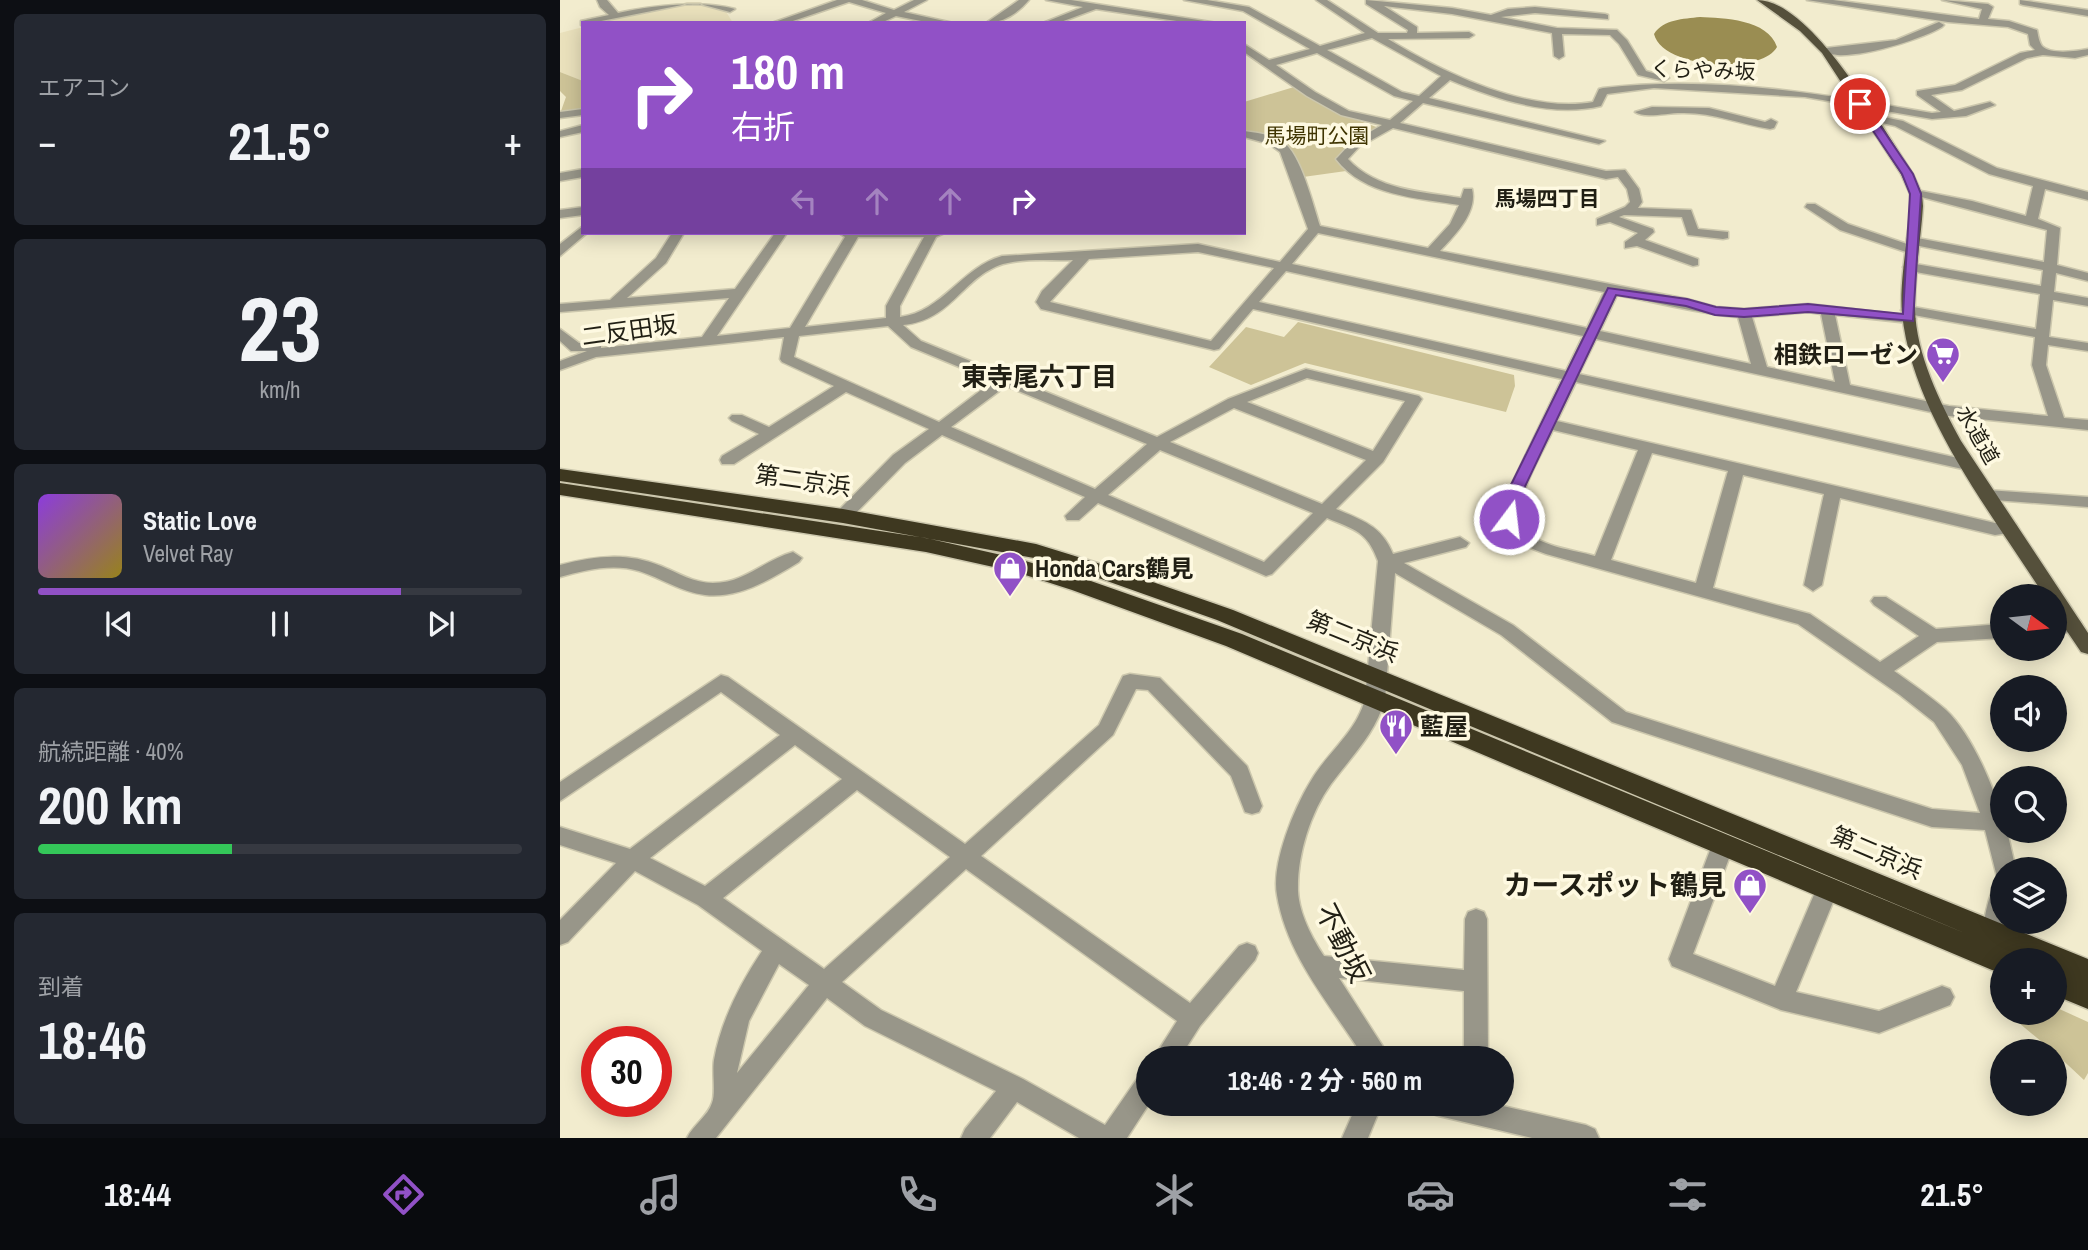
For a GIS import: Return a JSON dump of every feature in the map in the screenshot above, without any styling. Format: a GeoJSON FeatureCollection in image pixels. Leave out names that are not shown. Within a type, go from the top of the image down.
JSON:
{"type":"FeatureCollection","features":[{"type":"Feature","properties":{"kind":"highway","name":"第二京浜"},"geometry":{"type":"LineString","coordinates":[[560,475],[843,516],[1013,546],[1097,570],[1225,615],[1376,688],[1723,845],[1990,956]]}},
{"type":"Feature","properties":{"kind":"highway","name":"第二京浜"},"geometry":{"type":"LineString","coordinates":[[560,489],[926,545],[1019,566],[1152,609],[1376,688],[1990,932]]}},
{"type":"Feature","properties":{"kind":"highway","name":"第二京浜"},"geometry":{"type":"LineString","coordinates":[[1994,934],[2088,972]]}},
{"type":"Feature","properties":{"kind":"highway"},"geometry":{"type":"LineString","coordinates":[[2067,987],[2088,996]]}},
{"type":"Feature","properties":{"kind":"main road"},"geometry":{"type":"LineString","coordinates":[[1762,0],[1804,29],[1826,51],[1907,174],[1916,194]]}},
{"type":"Feature","properties":{"kind":"main road","name":"水道道"},"geometry":{"type":"LineString","coordinates":[[1916,194],[1908,314],[1915,350],[1936,408],[1967,465],[2046,584]]}},
{"type":"Feature","properties":{"kind":"main road","name":"水道道"},"geometry":{"type":"LineString","coordinates":[[2067,630],[2088,647]]}},
{"type":"Feature","properties":{"kind":"street"},"geometry":{"type":"LineString","coordinates":[[602,0],[603,5],[617,17]]}},
{"type":"Feature","properties":{"kind":"street"},"geometry":{"type":"LineString","coordinates":[[783,21],[846,0]]}},
{"type":"Feature","properties":{"kind":"street"},"geometry":{"type":"LineString","coordinates":[[852,0],[895,13],[937,21]]}},
{"type":"Feature","properties":{"kind":"street"},"geometry":{"type":"LineString","coordinates":[[877,21],[922,0]]}},
{"type":"Feature","properties":{"kind":"street"},"geometry":{"type":"LineString","coordinates":[[994,21],[1018,7],[1024,0]]}},
{"type":"Feature","properties":{"kind":"street"},"geometry":{"type":"LineString","coordinates":[[1051,0],[1100,3],[1205,21]]}},
{"type":"Feature","properties":{"kind":"street"},"geometry":{"type":"LineString","coordinates":[[1189,0],[1229,2],[1246,9],[1398,94],[1599,141]]}},
{"type":"Feature","properties":{"kind":"street"},"geometry":{"type":"LineString","coordinates":[[1321,0],[1425,66],[1448,76],[1392,124],[1355,145],[1342,159],[1348,169],[1381,186],[1468,197],[1455,228],[1431,253]]}},
{"type":"Feature","properties":{"kind":"street"},"geometry":{"type":"LineString","coordinates":[[1812,0],[2009,24],[2033,32],[2035,45],[2043,52]]}},
{"type":"Feature","properties":{"kind":"street"},"geometry":{"type":"LineString","coordinates":[[1947,0],[1988,7],[1983,21]]}},
{"type":"Feature","properties":{"kind":"street"},"geometry":{"type":"LineString","coordinates":[[2068,10],[2075,0]]}},
{"type":"Feature","properties":{"kind":"street"},"geometry":{"type":"LineString","coordinates":[[593,21],[687,1],[728,4],[735,21]]}},
{"type":"Feature","properties":{"kind":"street"},"geometry":{"type":"LineString","coordinates":[[1366,1],[1413,29],[1412,34]]}},
{"type":"Feature","properties":{"kind":"street"},"geometry":{"type":"LineString","coordinates":[[1366,1],[1452,11],[1557,31],[1613,32],[1623,41],[1642,73],[1712,87]]}},
{"type":"Feature","properties":{"kind":"street"},"geometry":{"type":"LineString","coordinates":[[1212,21],[1229,2]]}},
{"type":"Feature","properties":{"kind":"street"},"geometry":{"type":"LineString","coordinates":[[2023,2],[2088,13]]}},
{"type":"Feature","properties":{"kind":"street"},"geometry":{"type":"LineString","coordinates":[[1053,21],[1100,3]]}},
{"type":"Feature","properties":{"kind":"street"},"geometry":{"type":"LineString","coordinates":[[1490,19],[1516,10],[1605,17]]}},
{"type":"Feature","properties":{"kind":"street"},"geometry":{"type":"LineString","coordinates":[[1826,51],[1888,47],[1920,37],[1939,25]]}},
{"type":"Feature","properties":{"kind":"street"},"geometry":{"type":"LineString","coordinates":[[1557,31],[1559,57]]}},
{"type":"Feature","properties":{"kind":"street"},"geometry":{"type":"LineString","coordinates":[[1266,64],[1375,35],[1469,35]]}},
{"type":"Feature","properties":{"kind":"street"},"geometry":{"type":"LineString","coordinates":[[1246,49],[1345,113],[1606,174],[1621,173],[1633,189],[1636,202],[1629,210]]}},
{"type":"Feature","properties":{"kind":"street"},"geometry":{"type":"LineString","coordinates":[[1951,114],[1921,93],[1958,88],[2024,55],[2043,52],[2067,55],[2088,51]]}},
{"type":"Feature","properties":{"kind":"street"},"geometry":{"type":"LineString","coordinates":[[2067,55],[2070,59],[2088,65]]}},
{"type":"Feature","properties":{"kind":"street","name":"くらやみ坂"},"geometry":{"type":"LineString","coordinates":[[1448,76],[1493,94],[1552,107],[1579,108],[1597,104],[1603,91],[1654,85],[1805,94],[1932,116],[1966,113],[1990,105]]}},
{"type":"Feature","properties":{"kind":"street"},"geometry":{"type":"LineString","coordinates":[[1641,112],[1705,112],[1770,128]]}},
{"type":"Feature","properties":{"kind":"street"},"geometry":{"type":"LineString","coordinates":[[560,115],[581,113]]}},
{"type":"Feature","properties":{"kind":"street"},"geometry":{"type":"LineString","coordinates":[[1869,117],[1880,117],[1896,123],[1992,170],[2088,196]]}},
{"type":"Feature","properties":{"kind":"street"},"geometry":{"type":"LineString","coordinates":[[560,134],[581,129]]}},
{"type":"Feature","properties":{"kind":"street"},"geometry":{"type":"LineString","coordinates":[[1246,134],[1283,147],[1291,161],[1315,229]]}},
{"type":"Feature","properties":{"kind":"street"},"geometry":{"type":"LineString","coordinates":[[560,177],[581,173]]}},
{"type":"Feature","properties":{"kind":"street"},"geometry":{"type":"LineString","coordinates":[[2057,187],[2088,181]]}},
{"type":"Feature","properties":{"kind":"street"},"geometry":{"type":"LineString","coordinates":[[2031,221],[2040,183]]}},
{"type":"Feature","properties":{"kind":"street"},"geometry":{"type":"LineString","coordinates":[[1916,194],[2053,228],[2046,319],[2041,337],[2039,365],[2058,422]]}},
{"type":"Feature","properties":{"kind":"street"},"geometry":{"type":"LineString","coordinates":[[1811,206],[1844,227],[1912,245],[2049,267],[2088,277]]}},
{"type":"Feature","properties":{"kind":"street"},"geometry":{"type":"LineString","coordinates":[[1692,262],[1633,243],[1648,232],[1605,220],[1629,210],[1687,213],[1693,232],[1723,236]]}},
{"type":"Feature","properties":{"kind":"street"},"geometry":{"type":"LineString","coordinates":[[560,214],[581,211]]}},
{"type":"Feature","properties":{"kind":"street"},"geometry":{"type":"LineString","coordinates":[[1315,229],[1687,303],[1715,311],[1744,313],[1808,308],[1908,314],[2088,347]]}},
{"type":"Feature","properties":{"kind":"street"},"geometry":{"type":"LineString","coordinates":[[1087,253],[1047,294],[1043,302],[1046,306],[1214,346],[1315,229]]}},
{"type":"Feature","properties":{"kind":"street"},"geometry":{"type":"LineString","coordinates":[[563,246],[581,232]]}},
{"type":"Feature","properties":{"kind":"street"},"geometry":{"type":"LineString","coordinates":[[1702,234],[1713,247]]}},
{"type":"Feature","properties":{"kind":"street"},"geometry":{"type":"LineString","coordinates":[[614,304],[660,260],[677,235]]}},
{"type":"Feature","properties":{"kind":"street"},"geometry":{"type":"LineString","coordinates":[[705,343],[779,235]]}},
{"type":"Feature","properties":{"kind":"street"},"geometry":{"type":"LineString","coordinates":[[853,235],[789,341],[787,359],[844,386],[1098,495],[1266,570],[1377,458],[1414,400],[1306,373],[1233,402],[1160,442],[1098,495],[1073,516]]}},
{"type":"Feature","properties":{"kind":"street"},"geometry":{"type":"LineString","coordinates":[[933,235],[893,306],[893,323],[916,344],[1366,528],[1379,540],[1387,561],[1507,629],[1619,717],[1932,818],[1990,822]]}},
{"type":"Feature","properties":{"kind":"street"},"geometry":{"type":"LineString","coordinates":[[1198,248],[1209,235]]}},
{"type":"Feature","properties":{"kind":"street","name":"二反田坂"},"geometry":{"type":"LineString","coordinates":[[560,366],[594,353],[919,319],[933,312],[973,274],[1002,260],[1198,248],[1936,408],[2088,425]]}},
{"type":"Feature","properties":{"kind":"street"},"geometry":{"type":"LineString","coordinates":[[1910,267],[2088,302]]}},
{"type":"Feature","properties":{"kind":"street"},"geometry":{"type":"LineString","coordinates":[[1612,290],[1512,499],[1509,519],[1514,528],[1529,542],[1601,564],[1805,616],[1941,717],[1971,762],[1990,805]]}},
{"type":"Feature","properties":{"kind":"street"},"geometry":{"type":"LineString","coordinates":[[560,309],[738,293]]}},
{"type":"Feature","properties":{"kind":"street"},"geometry":{"type":"LineString","coordinates":[[1252,304],[1569,378],[1967,465]]}},
{"type":"Feature","properties":{"kind":"street"},"geometry":{"type":"LineString","coordinates":[[1827,310],[1843,386]]}},
{"type":"Feature","properties":{"kind":"street"},"geometry":{"type":"LineString","coordinates":[[1744,313],[1760,368]]}},
{"type":"Feature","properties":{"kind":"street"},"geometry":{"type":"LineString","coordinates":[[560,333],[576,348],[634,341],[641,349]]}},
{"type":"Feature","properties":{"kind":"street"},"geometry":{"type":"LineString","coordinates":[[843,516],[899,459],[1004,380]]}},
{"type":"Feature","properties":{"kind":"street"},"geometry":{"type":"LineString","coordinates":[[728,460],[844,386]]}},
{"type":"Feature","properties":{"kind":"street"},"geometry":{"type":"LineString","coordinates":[[1233,402],[1377,458]]}},
{"type":"Feature","properties":{"kind":"street"},"geometry":{"type":"LineString","coordinates":[[737,418],[770,433]]}},
{"type":"Feature","properties":{"kind":"street"},"geometry":{"type":"LineString","coordinates":[[1549,424],[1995,529],[2010,528]]}},
{"type":"Feature","properties":{"kind":"street"},"geometry":{"type":"LineString","coordinates":[[1601,564],[1647,447]]}},
{"type":"Feature","properties":{"kind":"street"},"geometry":{"type":"LineString","coordinates":[[1703,591],[1737,468]]}},
{"type":"Feature","properties":{"kind":"street"},"geometry":{"type":"LineString","coordinates":[[1813,585],[1833,491]]}},
{"type":"Feature","properties":{"kind":"street"},"geometry":{"type":"LineString","coordinates":[[1987,495],[2088,502]]}},
{"type":"Feature","properties":{"kind":"street"},"geometry":{"type":"LineString","coordinates":[[1387,561],[1460,543]]}},
{"type":"Feature","properties":{"kind":"street"},"geometry":{"type":"LineString","coordinates":[[560,570],[586,563],[622,562],[644,566],[712,590],[747,584],[793,558]]}},
{"type":"Feature","properties":{"kind":"street","name":"不動坂"},"geometry":{"type":"LineString","coordinates":[[1370,1046],[1301,940],[1287,892],[1293,844],[1321,782],[1370,719],[1376,688],[1387,561]]}},
{"type":"Feature","properties":{"kind":"street"},"geometry":{"type":"LineString","coordinates":[[1880,601],[1933,636]]}},
{"type":"Feature","properties":{"kind":"street"},"geometry":{"type":"LineString","coordinates":[[1880,671],[1933,636],[1990,632]]}},
{"type":"Feature","properties":{"kind":"street"},"geometry":{"type":"LineString","coordinates":[[700,1138],[824,984],[1106,730],[1130,681],[1153,683],[1240,772],[1251,806]]}},
{"type":"Feature","properties":{"kind":"street"},"geometry":{"type":"LineString","coordinates":[[560,793],[721,682],[1192,1018]]}},
{"type":"Feature","properties":{"kind":"street"},"geometry":{"type":"LineString","coordinates":[[560,935],[633,859],[795,734]]}},
{"type":"Feature","properties":{"kind":"street"},"geometry":{"type":"LineString","coordinates":[[706,898],[857,779]]}},
{"type":"Feature","properties":{"kind":"street"},"geometry":{"type":"LineString","coordinates":[[560,836],[633,859],[706,898],[873,1017],[1014,1087],[1104,1138]]}},
{"type":"Feature","properties":{"kind":"street"},"geometry":{"type":"LineString","coordinates":[[1723,845],[1680,959],[1781,999],[1879,1022],[1942,997]]}},
{"type":"Feature","properties":{"kind":"street"},"geometry":{"type":"LineString","coordinates":[[1781,999],[1827,890]]}},
{"type":"Feature","properties":{"kind":"street"},"geometry":{"type":"LineString","coordinates":[[1476,919],[1476,1046]]}},
{"type":"Feature","properties":{"kind":"street"},"geometry":{"type":"LineString","coordinates":[[725,1107],[725,1068],[733,1034],[758,976],[776,949]]}},
{"type":"Feature","properties":{"kind":"street"},"geometry":{"type":"LineString","coordinates":[[1174,1046],[1192,1018],[1247,953]]}},
{"type":"Feature","properties":{"kind":"street"},"geometry":{"type":"LineString","coordinates":[[1315,965],[1477,982]]}},
{"type":"Feature","properties":{"kind":"street"},"geometry":{"type":"LineString","coordinates":[[974,1138],[1014,1087]]}},
{"type":"Feature","properties":{"kind":"street"},"geometry":{"type":"LineString","coordinates":[[1112,1138],[1136,1102]]}},
{"type":"Feature","properties":{"kind":"street"},"geometry":{"type":"LineString","coordinates":[[1355,1138],[1365,1116]]}},
{"type":"Feature","properties":{"kind":"street"},"geometry":{"type":"LineString","coordinates":[[1505,1116],[1586,1138]]}},
{"type":"Feature","properties":{"kind":"shaded area"},"geometry":{"type":"Polygon","coordinates":[[[688,2],[699,2],[725,10],[732,21],[608,21],[688,2]]]}},
{"type":"Feature","properties":{"kind":"shaded area"},"geometry":{"type":"Polygon","coordinates":[[[1700,17],[1755,25],[1772,38],[1777,47],[1767,56],[1752,62],[1712,64],[1692,61],[1674,54],[1661,46],[1654,34],[1668,23],[1700,17]]]}},
{"type":"Feature","properties":{"kind":"shaded area"},"geometry":{"type":"Polygon","coordinates":[[[581,28],[581,80],[560,72],[560,33],[581,28]]]}},
{"type":"Feature","properties":{"kind":"green space"},"geometry":{"type":"Polygon","coordinates":[[[560,72],[581,80],[581,110],[561,111],[566,97],[560,91],[560,72]]]}},
{"type":"Feature","properties":{"kind":"green space","name":"馬場町公園"},"geometry":{"type":"Polygon","coordinates":[[[1294,87],[1344,115],[1379,128],[1339,159],[1346,171],[1303,177],[1288,147],[1246,132],[1246,101],[1294,87]]]}},
{"type":"Feature","properties":{"kind":"green space"},"geometry":{"type":"Polygon","coordinates":[[[1298,322],[1514,375],[1515,386],[1506,412],[1305,363],[1251,385],[1209,367],[1246,327],[1284,337],[1298,322]]]}},
{"type":"Feature","properties":{"kind":"green space"},"geometry":{"type":"Polygon","coordinates":[[[2067,1012],[2088,1022],[2088,1073],[2084,1080],[2067,1064],[2067,1039],[2038,1039],[2021,1025],[2067,1025],[2067,1012]]]}},
{"type":"Feature","properties":{"kind":"place","name":"相鉄ローゼン"},"geometry":{"type":"Point","coordinates":[1943,384]}},
{"type":"Feature","properties":{"kind":"place","name":"Honda Cars鶴見"},"geometry":{"type":"Point","coordinates":[1010,598]}},
{"type":"Feature","properties":{"kind":"place","name":"藍屋"},"geometry":{"type":"Point","coordinates":[1396,756]}},
{"type":"Feature","properties":{"kind":"place","name":"カースポット鶴見"},"geometry":{"type":"Point","coordinates":[1750,915]}},
{"type":"Feature","properties":{"kind":"district","name":"馬場四丁目"},"geometry":{"type":"Point","coordinates":[1547,198]}},
{"type":"Feature","properties":{"kind":"district","name":"東寺尾六丁目"},"geometry":{"type":"Point","coordinates":[1039,376]}},
{"type":"Feature","properties":{"kind":"route"},"geometry":{"type":"LineString","coordinates":[[1509,519],[1512,499],[1612,290],[1687,303],[1715,311],[1744,313],[1808,308],[1909,319],[1916,194],[1907,174],[1860,104]]}}]}
